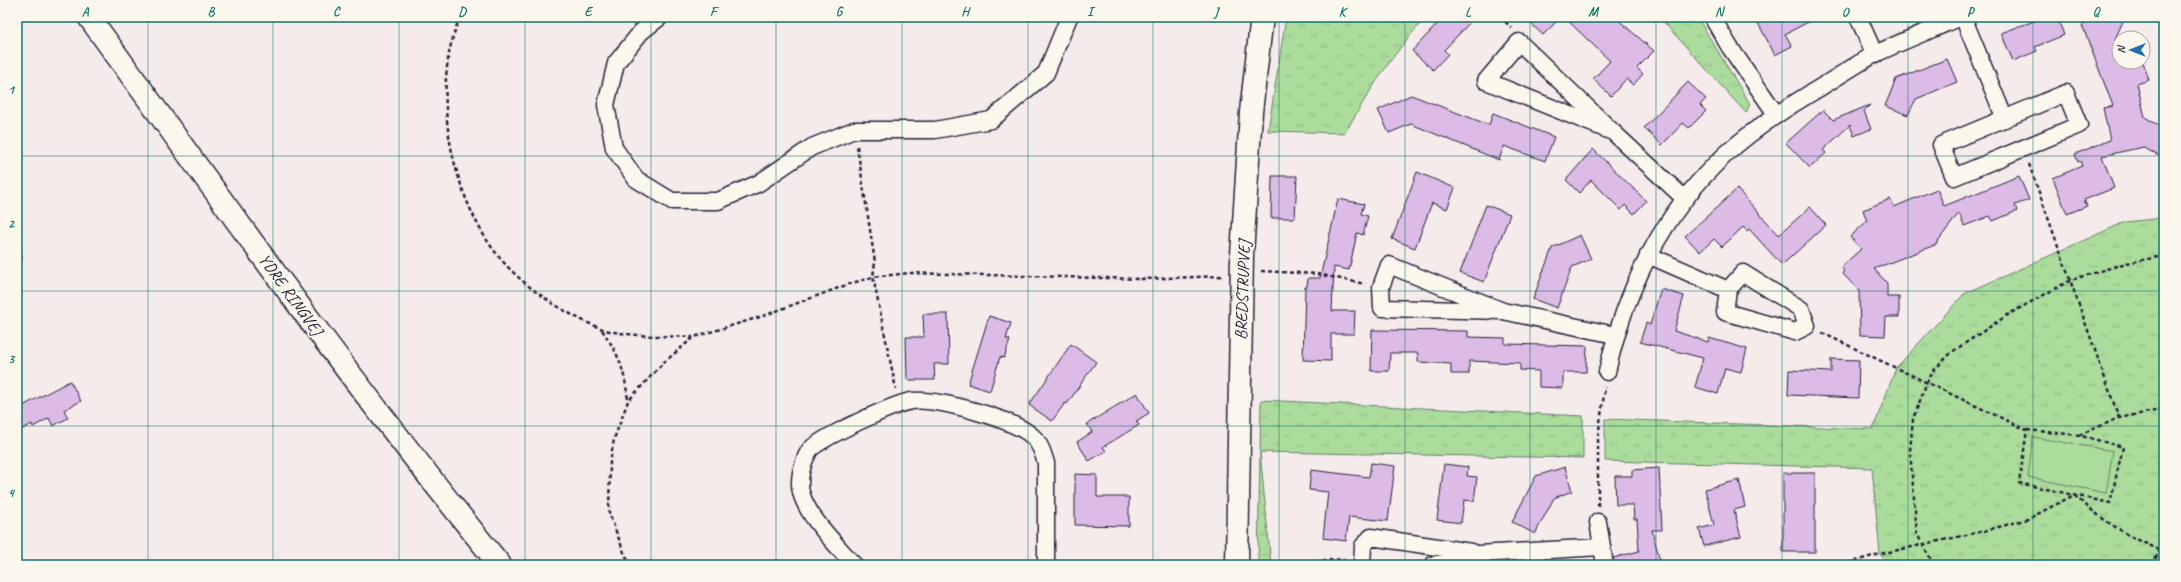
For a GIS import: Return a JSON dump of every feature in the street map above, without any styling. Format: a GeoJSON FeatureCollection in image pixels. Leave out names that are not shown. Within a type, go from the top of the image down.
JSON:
{"type":"FeatureCollection","features":[{"type":"Feature","properties":{"kind":"street","name":"YDRE RINGVEJ"},"geometry":{"type":"LineString","coordinates":[[89,17],[304,312],[434,484],[500,565]]}},
{"type":"Feature","properties":{"kind":"street"},"geometry":{"type":"LineString","coordinates":[[660,17],[641,32],[616,63],[606,105],[614,148],[636,179],[672,201],[718,201],[759,183],[812,147],[854,130],[935,130],[991,120],[1046,73],[1068,17]]}},
{"type":"Feature","properties":{"kind":"street","name":"BREDSTRUPVEJ"},"geometry":{"type":"LineString","coordinates":[[1237,565],[1242,255],[1251,112],[1263,17]]}},
{"type":"Feature","properties":{"kind":"street"},"geometry":{"type":"LineString","coordinates":[[1712,17],[1729,46],[1776,114]]}},
{"type":"Feature","properties":{"kind":"street"},"geometry":{"type":"LineString","coordinates":[[1858,17],[1875,55]]}},
{"type":"Feature","properties":{"kind":"street"},"geometry":{"type":"LineString","coordinates":[[1607,372],[1616,335],[1628,298],[1648,255],[1685,199],[1725,155],[1776,114],[1875,55],[1962,17],[2005,118]]}},
{"type":"Feature","properties":{"kind":"street"},"geometry":{"type":"LineString","coordinates":[[1613,132],[1486,81],[1519,42],[1685,199]]}},
{"type":"Feature","properties":{"kind":"street"},"geometry":{"type":"LineString","coordinates":[[2066,93],[2079,125],[1954,177],[1941,145],[2005,118],[2066,93]]}},
{"type":"Feature","properties":{"kind":"street"},"geometry":{"type":"LineString","coordinates":[[1648,255],[1728,290]]}},
{"type":"Feature","properties":{"kind":"street"},"geometry":{"type":"LineString","coordinates":[[1503,311],[1382,308],[1381,287],[1390,265],[1503,311],[1616,335]]}},
{"type":"Feature","properties":{"kind":"street"},"geometry":{"type":"LineString","coordinates":[[1743,273],[1802,309],[1807,326],[1795,332],[1724,312],[1728,290],[1743,273]]}},
{"type":"Feature","properties":{"kind":"street"},"geometry":{"type":"LineString","coordinates":[[854,565],[805,507],[800,491],[800,477],[809,451],[823,439],[899,405],[925,401],[952,404],[1017,426],[1032,436],[1041,447],[1046,463],[1046,565]]}},
{"type":"Feature","properties":{"kind":"street"},"geometry":{"type":"LineString","coordinates":[[1598,522],[1604,565]]}},
{"type":"Feature","properties":{"kind":"street"},"geometry":{"type":"LineString","coordinates":[[1362,561],[1363,546],[1372,537],[1478,554]]}},
{"type":"Feature","properties":{"kind":"street"},"geometry":{"type":"LineString","coordinates":[[1433,565],[1478,554],[1601,547]]}},
{"type":"Feature","properties":{"kind":"path"},"geometry":{"type":"LineString","coordinates":[[460,17],[450,49],[445,92],[449,132],[459,179],[474,218],[496,253],[523,281],[567,312],[601,329],[642,335],[694,337],[760,317],[849,284],[873,277],[909,273],[1142,279],[1224,276]]}},
{"type":"Feature","properties":{"kind":"path"},"geometry":{"type":"LineString","coordinates":[[854,130],[875,262],[873,277],[899,405]]}},
{"type":"Feature","properties":{"kind":"path"},"geometry":{"type":"LineString","coordinates":[[2024,148],[2119,418]]}},
{"type":"Feature","properties":{"kind":"path"},"geometry":{"type":"LineString","coordinates":[[17,251],[22,258]]}},
{"type":"Feature","properties":{"kind":"path"},"geometry":{"type":"LineString","coordinates":[[1934,565],[1918,534],[1910,451],[1913,419],[1927,382],[1936,369],[1952,352],[2009,314],[2071,280],[2126,263],[2164,256]]}},
{"type":"Feature","properties":{"kind":"path"},"geometry":{"type":"LineString","coordinates":[[1260,271],[1317,274],[1381,287]]}},
{"type":"Feature","properties":{"kind":"path"},"geometry":{"type":"LineString","coordinates":[[1807,326],[2027,430],[2078,435],[2123,446],[2110,503],[2019,483],[2027,430]]}},
{"type":"Feature","properties":{"kind":"path"},"geometry":{"type":"LineString","coordinates":[[601,329],[616,350],[624,372],[628,401]]}},
{"type":"Feature","properties":{"kind":"path"},"geometry":{"type":"LineString","coordinates":[[632,565],[625,555],[609,513],[610,462],[614,438],[628,401],[663,363],[694,337]]}},
{"type":"Feature","properties":{"kind":"path"},"geometry":{"type":"LineString","coordinates":[[1598,522],[1598,437],[1607,372]]}},
{"type":"Feature","properties":{"kind":"path"},"geometry":{"type":"LineString","coordinates":[[2078,435],[2119,418],[2164,409]]}},
{"type":"Feature","properties":{"kind":"path"},"geometry":{"type":"LineString","coordinates":[[1841,565],[2028,519],[2074,495]]}},
{"type":"Feature","properties":{"kind":"path"},"geometry":{"type":"LineString","coordinates":[[2074,495],[2095,515],[2121,532],[2164,552]]}},
{"type":"Feature","properties":{"kind":"path"},"geometry":{"type":"LineString","coordinates":[[2152,565],[2160,550]]}},
{"type":"Feature","properties":{"kind":"path"},"geometry":{"type":"LineString","coordinates":[[1273,565],[1362,561]]}},
{"type":"Feature","properties":{"kind":"green space"},"geometry":{"type":"Polygon","coordinates":[[[1286,17],[1426,17],[1403,44],[1382,73],[1345,133],[1268,131],[1286,17]]]}},
{"type":"Feature","properties":{"kind":"green space"},"geometry":{"type":"Polygon","coordinates":[[[1659,17],[1697,17],[1750,104],[1746,113],[1659,17]]]}},
{"type":"Feature","properties":{"kind":"green space"},"geometry":{"type":"Polygon","coordinates":[[[2164,218],[2164,565],[1888,565],[1880,554],[1872,468],[1605,461],[1605,419],[1873,429],[1896,368],[1964,294],[2125,222],[2164,218]]]}},
{"type":"Feature","properties":{"kind":"green space"},"geometry":{"type":"Polygon","coordinates":[[[1261,400],[1583,416],[1583,458],[1260,452],[1261,400]]]}},
{"type":"Feature","properties":{"kind":"green space"},"geometry":{"type":"Polygon","coordinates":[[[2033,437],[2113,451],[2106,493],[2028,477],[2033,437]]]}},
{"type":"Feature","properties":{"kind":"green space"},"geometry":{"type":"Polygon","coordinates":[[[1260,452],[1271,565],[1258,565],[1260,452]]]}},
{"type":"Feature","properties":{"kind":"building"},"geometry":{"type":"Polygon","coordinates":[[[1444,17],[1475,17],[1444,50],[1448,54],[1433,70],[1412,51],[1444,17]]]}},
{"type":"Feature","properties":{"kind":"building"},"geometry":{"type":"Polygon","coordinates":[[[1524,17],[1561,17],[1543,35],[1524,17]]]}},
{"type":"Feature","properties":{"kind":"building"},"geometry":{"type":"Polygon","coordinates":[[[1564,17],[1615,17],[1654,51],[1637,68],[1643,74],[1633,85],[1626,79],[1611,96],[1593,79],[1610,61],[1564,17]]]}},
{"type":"Feature","properties":{"kind":"building"},"geometry":{"type":"Polygon","coordinates":[[[1770,17],[1818,17],[1785,34],[1792,46],[1775,55],[1758,23],[1770,17]]]}},
{"type":"Feature","properties":{"kind":"building"},"geometry":{"type":"Polygon","coordinates":[[[2045,17],[2057,17],[2064,35],[2035,47],[2037,51],[2013,61],[2001,33],[2045,17]]]}},
{"type":"Feature","properties":{"kind":"building"},"geometry":{"type":"Polygon","coordinates":[[[2102,17],[2125,17],[2119,30],[2111,30],[2111,70],[2146,70],[2149,80],[2137,84],[2145,117],[2164,129],[2164,159],[2143,147],[2102,156],[2114,188],[2084,200],[2087,206],[2067,214],[2053,178],[2082,166],[2080,161],[2078,162],[2075,154],[2110,140],[2103,108],[2113,106],[2082,25],[2102,17]]]}},
{"type":"Feature","properties":{"kind":"building"},"geometry":{"type":"Polygon","coordinates":[[[1947,59],[1957,82],[1916,99],[1908,115],[1885,106],[1896,79],[1947,59]]]}},
{"type":"Feature","properties":{"kind":"building"},"geometry":{"type":"Polygon","coordinates":[[[1688,82],[1706,99],[1700,105],[1706,111],[1689,128],[1683,123],[1662,145],[1644,128],[1688,82]]]}},
{"type":"Feature","properties":{"kind":"building"},"geometry":{"type":"Polygon","coordinates":[[[1411,95],[1489,125],[1493,113],[1554,137],[1545,161],[1504,146],[1499,160],[1411,124],[1389,133],[1378,110],[1411,95]]]}},
{"type":"Feature","properties":{"kind":"building"},"geometry":{"type":"Polygon","coordinates":[[[1870,105],[1864,111],[1871,129],[1854,136],[1850,125],[1823,150],[1826,153],[1810,168],[1786,143],[1823,110],[1833,120],[1870,105]]]}},
{"type":"Feature","properties":{"kind":"building"},"geometry":{"type":"Polygon","coordinates":[[[1593,149],[1646,201],[1634,214],[1625,205],[1621,210],[1591,180],[1579,193],[1566,180],[1593,149]]]}},
{"type":"Feature","properties":{"kind":"building"},"geometry":{"type":"Polygon","coordinates":[[[1417,172],[1455,188],[1447,209],[1432,203],[1415,248],[1392,239],[1417,172]]]}},
{"type":"Feature","properties":{"kind":"building"},"geometry":{"type":"Polygon","coordinates":[[[1272,176],[1297,176],[1295,218],[1271,218],[1272,176]]]}},
{"type":"Feature","properties":{"kind":"building"},"geometry":{"type":"Polygon","coordinates":[[[2019,176],[2029,200],[2015,205],[2017,211],[1993,221],[1990,216],[1964,226],[1959,213],[1935,245],[1874,269],[1887,283],[1887,297],[1899,297],[1899,317],[1886,317],[1885,336],[1860,335],[1859,291],[1842,273],[1844,271],[1841,267],[1861,249],[1850,237],[1867,221],[1863,210],[1890,199],[1894,207],[1937,189],[1944,206],[2019,176]]]}},
{"type":"Feature","properties":{"kind":"building"},"geometry":{"type":"Polygon","coordinates":[[[1737,189],[1779,235],[1810,207],[1826,225],[1782,265],[1749,229],[1747,231],[1743,227],[1722,247],[1714,239],[1700,252],[1685,236],[1737,189]]]}},
{"type":"Feature","properties":{"kind":"building"},"geometry":{"type":"Polygon","coordinates":[[[1338,199],[1364,204],[1361,214],[1368,216],[1363,235],[1357,233],[1349,270],[1334,267],[1332,311],[1355,311],[1354,334],[1331,334],[1331,361],[1303,360],[1305,287],[1307,287],[1308,278],[1320,278],[1338,199]]]}},
{"type":"Feature","properties":{"kind":"building"},"geometry":{"type":"Polygon","coordinates":[[[1486,205],[1510,214],[1484,282],[1460,273],[1486,205]]]}},
{"type":"Feature","properties":{"kind":"building"},"geometry":{"type":"Polygon","coordinates":[[[1580,235],[1591,259],[1572,267],[1557,308],[1533,299],[1552,248],[1580,235]]]}},
{"type":"Feature","properties":{"kind":"building"},"geometry":{"type":"Polygon","coordinates":[[[1661,289],[1684,296],[1674,331],[1708,342],[1709,338],[1747,349],[1741,372],[1725,368],[1718,394],[1695,387],[1703,358],[1640,342],[1646,323],[1650,325],[1661,289]]]}},
{"type":"Feature","properties":{"kind":"building"},"geometry":{"type":"Polygon","coordinates":[[[923,314],[948,314],[949,364],[934,364],[935,380],[907,380],[906,337],[924,337],[923,314]]]}},
{"type":"Feature","properties":{"kind":"building"},"geometry":{"type":"Polygon","coordinates":[[[989,316],[1011,323],[1006,339],[1010,340],[1004,358],[1000,357],[990,391],[968,384],[989,316]]]}},
{"type":"Feature","properties":{"kind":"building"},"geometry":{"type":"Polygon","coordinates":[[[1372,330],[1468,331],[1468,337],[1505,338],[1505,344],[1587,346],[1586,372],[1563,372],[1563,388],[1539,387],[1539,371],[1520,370],[1520,363],[1469,361],[1469,374],[1451,374],[1451,364],[1418,362],[1418,353],[1390,353],[1389,371],[1371,371],[1372,330]]]}},
{"type":"Feature","properties":{"kind":"building"},"geometry":{"type":"Polygon","coordinates":[[[1071,344],[1096,362],[1067,404],[1065,403],[1052,421],[1029,405],[1071,344]]]}},
{"type":"Feature","properties":{"kind":"building"},"geometry":{"type":"Polygon","coordinates":[[[1831,359],[1859,360],[1858,398],[1788,395],[1789,370],[1831,372],[1831,359]]]}},
{"type":"Feature","properties":{"kind":"building"},"geometry":{"type":"Polygon","coordinates":[[[70,381],[81,401],[64,410],[68,418],[53,426],[49,418],[33,427],[32,424],[17,432],[17,409],[70,381]]]}},
{"type":"Feature","properties":{"kind":"building"},"geometry":{"type":"Polygon","coordinates":[[[1137,393],[1149,413],[1136,421],[1139,425],[1103,447],[1106,451],[1089,461],[1077,442],[1092,432],[1087,424],[1137,393]]]}},
{"type":"Feature","properties":{"kind":"building"},"geometry":{"type":"Polygon","coordinates":[[[1371,463],[1395,466],[1388,521],[1349,517],[1346,541],[1323,538],[1328,492],[1309,490],[1311,470],[1369,477],[1371,463]]]}},
{"type":"Feature","properties":{"kind":"building"},"geometry":{"type":"Polygon","coordinates":[[[1444,464],[1468,467],[1467,476],[1477,477],[1474,501],[1464,500],[1461,523],[1437,520],[1444,464]]]}},
{"type":"Feature","properties":{"kind":"building"},"geometry":{"type":"Polygon","coordinates":[[[1565,467],[1572,491],[1554,498],[1535,534],[1512,522],[1536,476],[1565,467]]]}},
{"type":"Feature","properties":{"kind":"building"},"geometry":{"type":"Polygon","coordinates":[[[1659,468],[1662,530],[1652,530],[1661,565],[1614,565],[1613,558],[1639,551],[1637,519],[1634,519],[1633,505],[1616,505],[1615,476],[1632,476],[1632,470],[1659,468]]]}},
{"type":"Feature","properties":{"kind":"building"},"geometry":{"type":"Polygon","coordinates":[[[1783,473],[1815,473],[1815,552],[1783,552],[1783,473]]]}},
{"type":"Feature","properties":{"kind":"building"},"geometry":{"type":"Polygon","coordinates":[[[1075,474],[1097,475],[1097,497],[1129,497],[1129,526],[1075,525],[1075,474]]]}},
{"type":"Feature","properties":{"kind":"building"},"geometry":{"type":"Polygon","coordinates":[[[1739,480],[1745,507],[1734,510],[1741,537],[1704,546],[1699,529],[1714,525],[1705,489],[1739,480]]]}}]}
